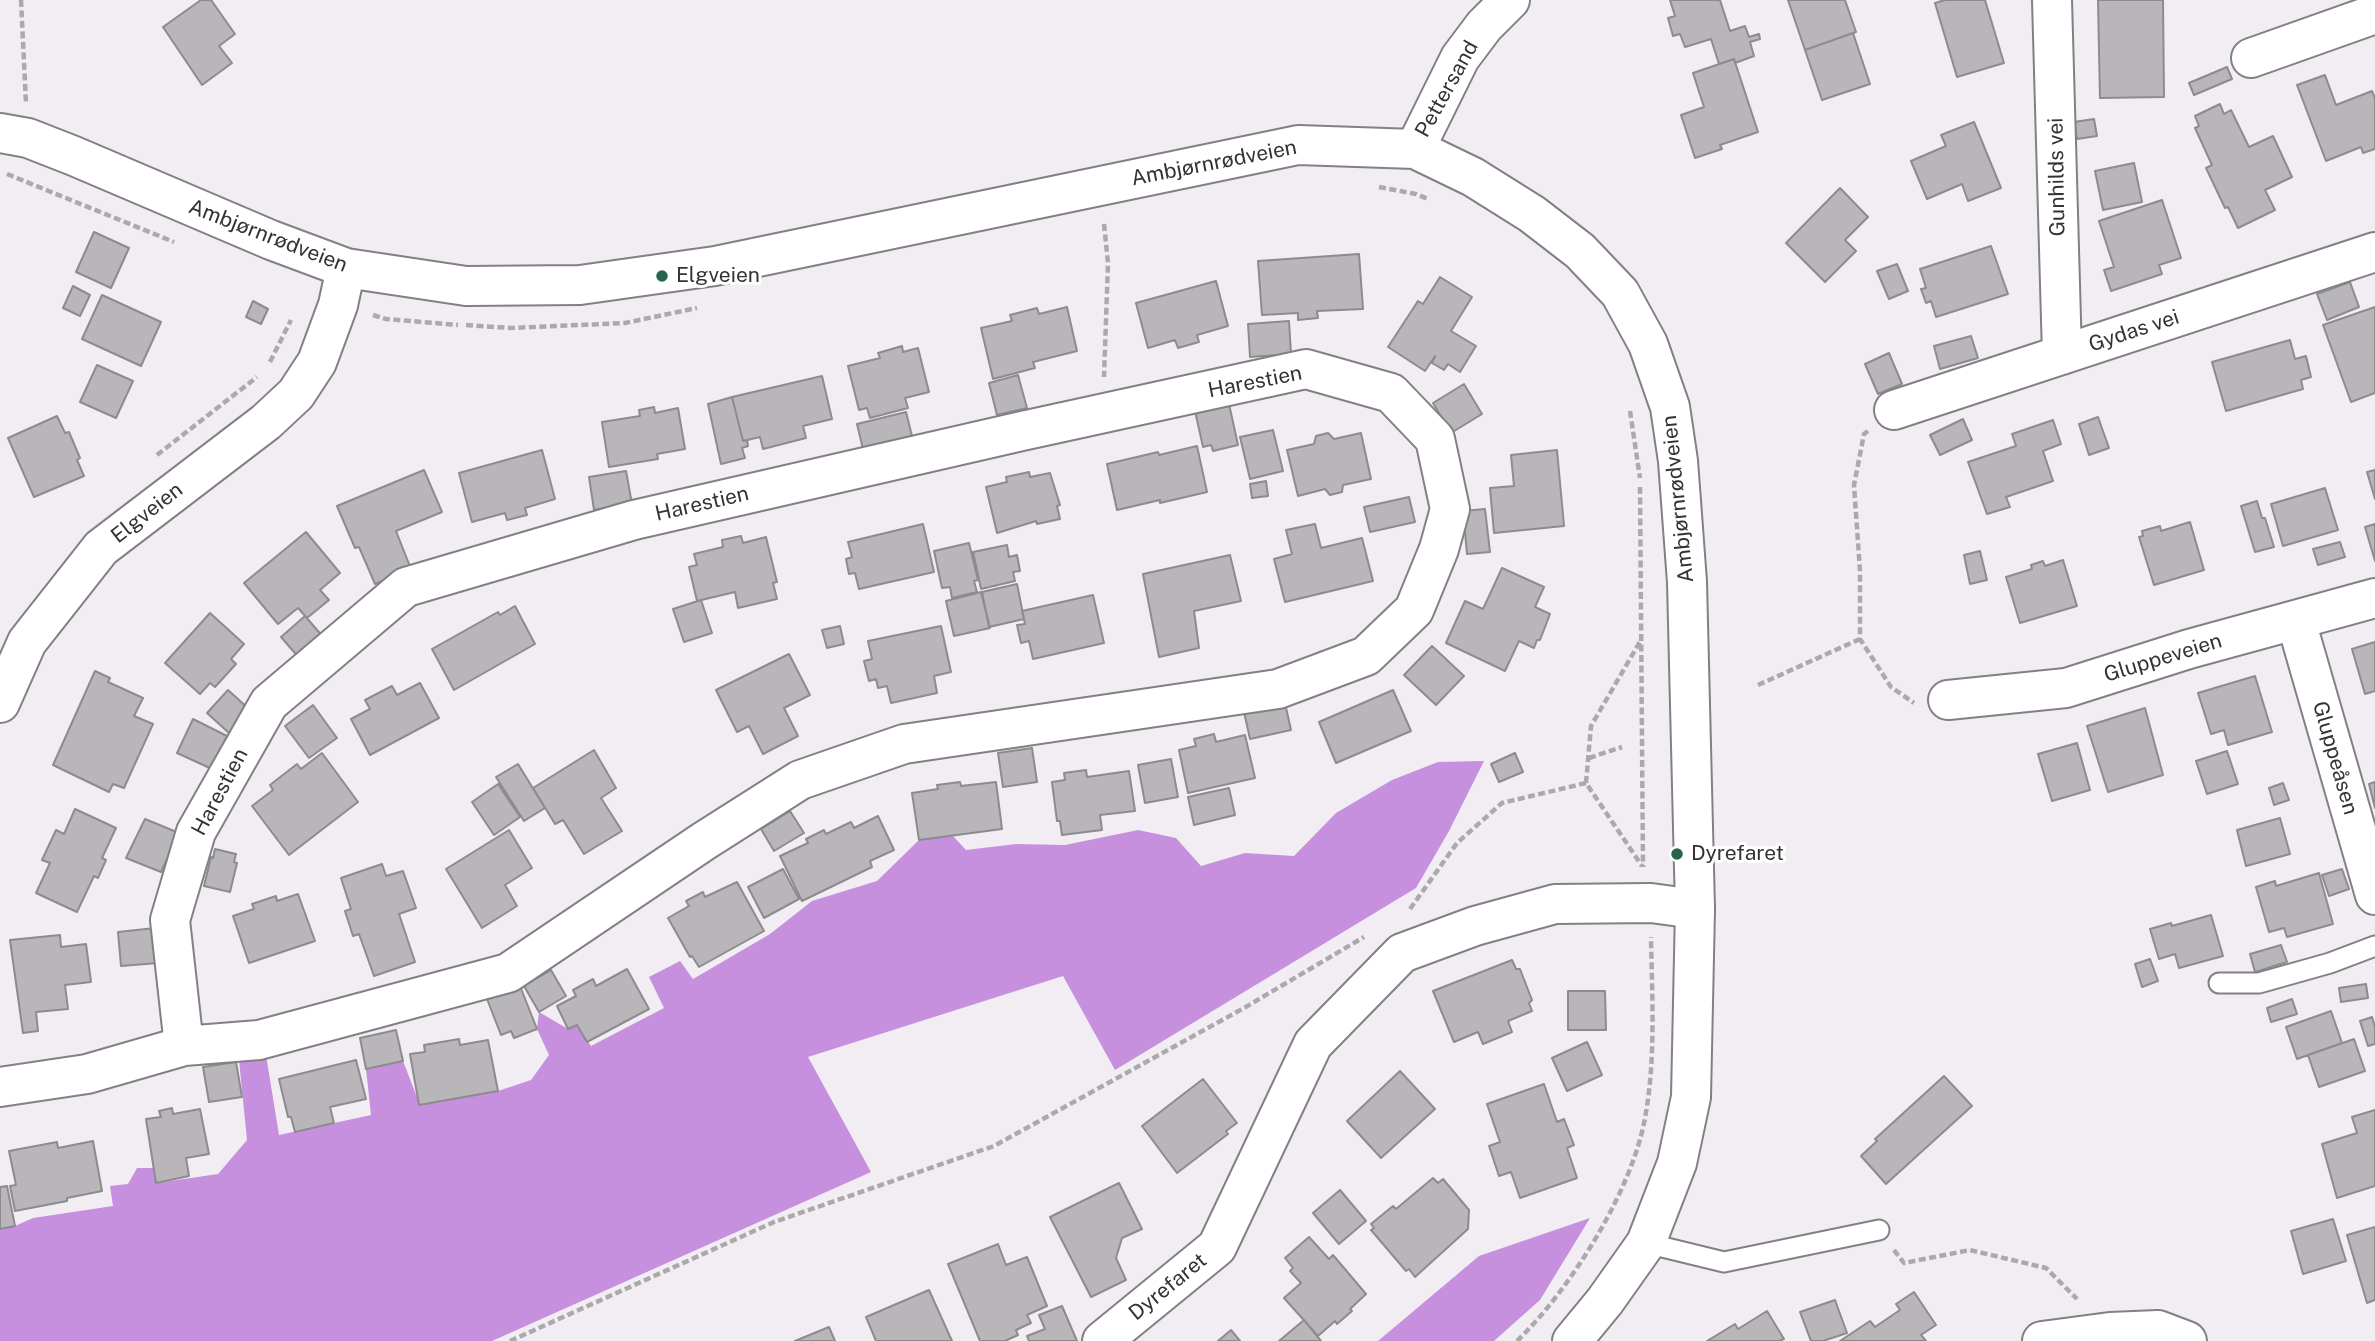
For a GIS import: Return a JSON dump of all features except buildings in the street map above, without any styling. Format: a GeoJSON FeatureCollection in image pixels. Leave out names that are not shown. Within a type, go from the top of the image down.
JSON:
{"type":"FeatureCollection","features":[{"type":"Feature","properties":{"kind":"street","name":"Pettersand"},"geometry":{"type":"LineString","coordinates":[[1415,149],[1460,58],[1484,26],[1510,0]]}},
{"type":"Feature","properties":{"kind":"street","name":"Gunhilds vei"},"geometry":{"type":"LineString","coordinates":[[2052,0],[2062,355]]}},
{"type":"Feature","properties":{"kind":"street"},"geometry":{"type":"LineString","coordinates":[[2251,58],[2375,14]]}},
{"type":"Feature","properties":{"kind":"street","name":"Ambjørnrødveien"},"geometry":{"type":"LineString","coordinates":[[14,136],[74,156],[271,240],[346,268],[466,286],[580,285],[715,266],[1298,145],[1415,149],[1473,177],[1532,214],[1580,251],[1620,293],[1648,344],[1670,407],[1678,461],[1687,595],[1695,909],[1691,1097],[1677,1163],[1646,1243],[1605,1301],[1572,1341]]}},
{"type":"Feature","properties":{"kind":"street","name":"Gydas vei"},"geometry":{"type":"LineString","coordinates":[[1894,410],[2375,252]]}},
{"type":"Feature","properties":{"kind":"street","name":"Elgveien"},"geometry":{"type":"LineString","coordinates":[[0,703],[14,634],[101,548],[266,422],[296,394],[317,362],[338,305],[346,268]]}},
{"type":"Feature","properties":{"kind":"street","name":"Harestien"},"geometry":{"type":"LineString","coordinates":[[0,1087],[87,1074],[184,1046],[259,1040],[508,973],[800,780],[904,744],[1278,689],[1366,656],[1414,610],[1439,549],[1450,509],[1436,439],[1391,393],[1306,369],[634,520],[406,587],[269,703],[196,832],[170,920],[184,1046]]}},
{"type":"Feature","properties":{"kind":"street","name":"Gluppeveien"},"geometry":{"type":"LineString","coordinates":[[1948,700],[2066,688],[2189,649],[2375,598]]}},
{"type":"Feature","properties":{"kind":"street","name":"Gluppeåsen"},"geometry":{"type":"LineString","coordinates":[[2296,621],[2375,895]]}},
{"type":"Feature","properties":{"kind":"street","name":"Dyrefaret"},"geometry":{"type":"LineString","coordinates":[[1102,1341],[1217,1247],[1313,1044],[1402,953],[1475,926],[1555,904],[1651,903],[1695,909]]}},
{"type":"Feature","properties":{"kind":"street"},"geometry":{"type":"LineString","coordinates":[[2042,1341],[2110,1332],[2158,1330],[2187,1341]]}},
{"type":"Feature","properties":{"kind":"lane"},"geometry":{"type":"LineString","coordinates":[[2219,983],[2259,983],[2330,963],[2375,946]]}},
{"type":"Feature","properties":{"kind":"lane"},"geometry":{"type":"LineString","coordinates":[[1646,1243],[1724,1262],[1879,1230]]}},
{"type":"Feature","properties":{"kind":"path"},"geometry":{"type":"LineString","coordinates":[[14,136],[21,0]]}},
{"type":"Feature","properties":{"kind":"path"},"geometry":{"type":"LineString","coordinates":[[0,171],[180,244]]}},
{"type":"Feature","properties":{"kind":"path"},"geometry":{"type":"LineString","coordinates":[[1367,184],[1416,194],[1439,204]]}},
{"type":"Feature","properties":{"kind":"path"},"geometry":{"type":"LineString","coordinates":[[1090,227],[1118,222]]}},
{"type":"Feature","properties":{"kind":"path"},"geometry":{"type":"LineString","coordinates":[[1103,414],[1108,263],[1104,224]]}},
{"type":"Feature","properties":{"kind":"path"},"geometry":{"type":"LineString","coordinates":[[338,305],[386,320],[510,328],[625,323],[707,306]]}},
{"type":"Feature","properties":{"kind":"path"},"geometry":{"type":"LineString","coordinates":[[1629,402],[1640,482],[1642,638],[1643,868],[1586,783],[1591,726],[1642,638]]}},
{"type":"Feature","properties":{"kind":"path"},"geometry":{"type":"LineString","coordinates":[[1894,410],[1864,434],[1854,485],[1860,571],[1860,639],[1891,687],[1919,706],[1948,700]]}},
{"type":"Feature","properties":{"kind":"path"},"geometry":{"type":"LineString","coordinates":[[1758,685],[1860,639]]}},
{"type":"Feature","properties":{"kind":"path"},"geometry":{"type":"LineString","coordinates":[[1589,758],[1622,747]]}},
{"type":"Feature","properties":{"kind":"path"},"geometry":{"type":"LineString","coordinates":[[1401,914],[1413,907],[1457,844],[1502,803],[1586,783]]}},
{"type":"Feature","properties":{"kind":"path"},"geometry":{"type":"LineString","coordinates":[[1517,1341],[1536,1323],[1586,1255],[1628,1177],[1645,1119],[1652,1044],[1651,903]]}},
{"type":"Feature","properties":{"kind":"path"},"geometry":{"type":"LineString","coordinates":[[510,1341],[774,1222],[994,1146],[1244,1008],[1368,934]]}},
{"type":"Feature","properties":{"kind":"path"},"geometry":{"type":"LineString","coordinates":[[1879,1230],[1904,1263],[1970,1250],[2046,1268],[2110,1332]]}},
{"type":"Feature","properties":{"kind":"shaded area"},"geometry":{"type":"Polygon","coordinates":[[[1484,761],[1449,831],[1416,888],[1115,1070],[1063,976],[808,1057],[871,1172],[492,1341],[0,1341],[0,1229],[33,1218],[113,1206],[110,1186],[128,1184],[137,1168],[153,1168],[157,1183],[218,1174],[247,1140],[239,1060],[266,1055],[279,1135],[371,1115],[366,1069],[403,1061],[420,1105],[498,1091],[531,1080],[549,1055],[537,1029],[539,1012],[568,1029],[577,1025],[591,1046],[664,1008],[649,977],[680,961],[693,979],[770,934],[812,901],[877,881],[919,840],[953,836],[966,850],[1016,844],[1065,845],[1138,830],[1176,838],[1201,866],[1245,853],[1294,856],[1336,813],[1392,780],[1438,762],[1484,761]]]}},
{"type":"Feature","properties":{"kind":"shaded area"},"geometry":{"type":"Polygon","coordinates":[[[1590,1218],[1540,1300],[1494,1341],[1378,1341],[1479,1256],[1590,1218]]]}},
{"type":"Feature","properties":{"kind":"place","name":"Elgveien"},"geometry":{"type":"Point","coordinates":[662,276]}},
{"type":"Feature","properties":{"kind":"place","name":"Dyrefaret"},"geometry":{"type":"Point","coordinates":[1677,854]}}]}
